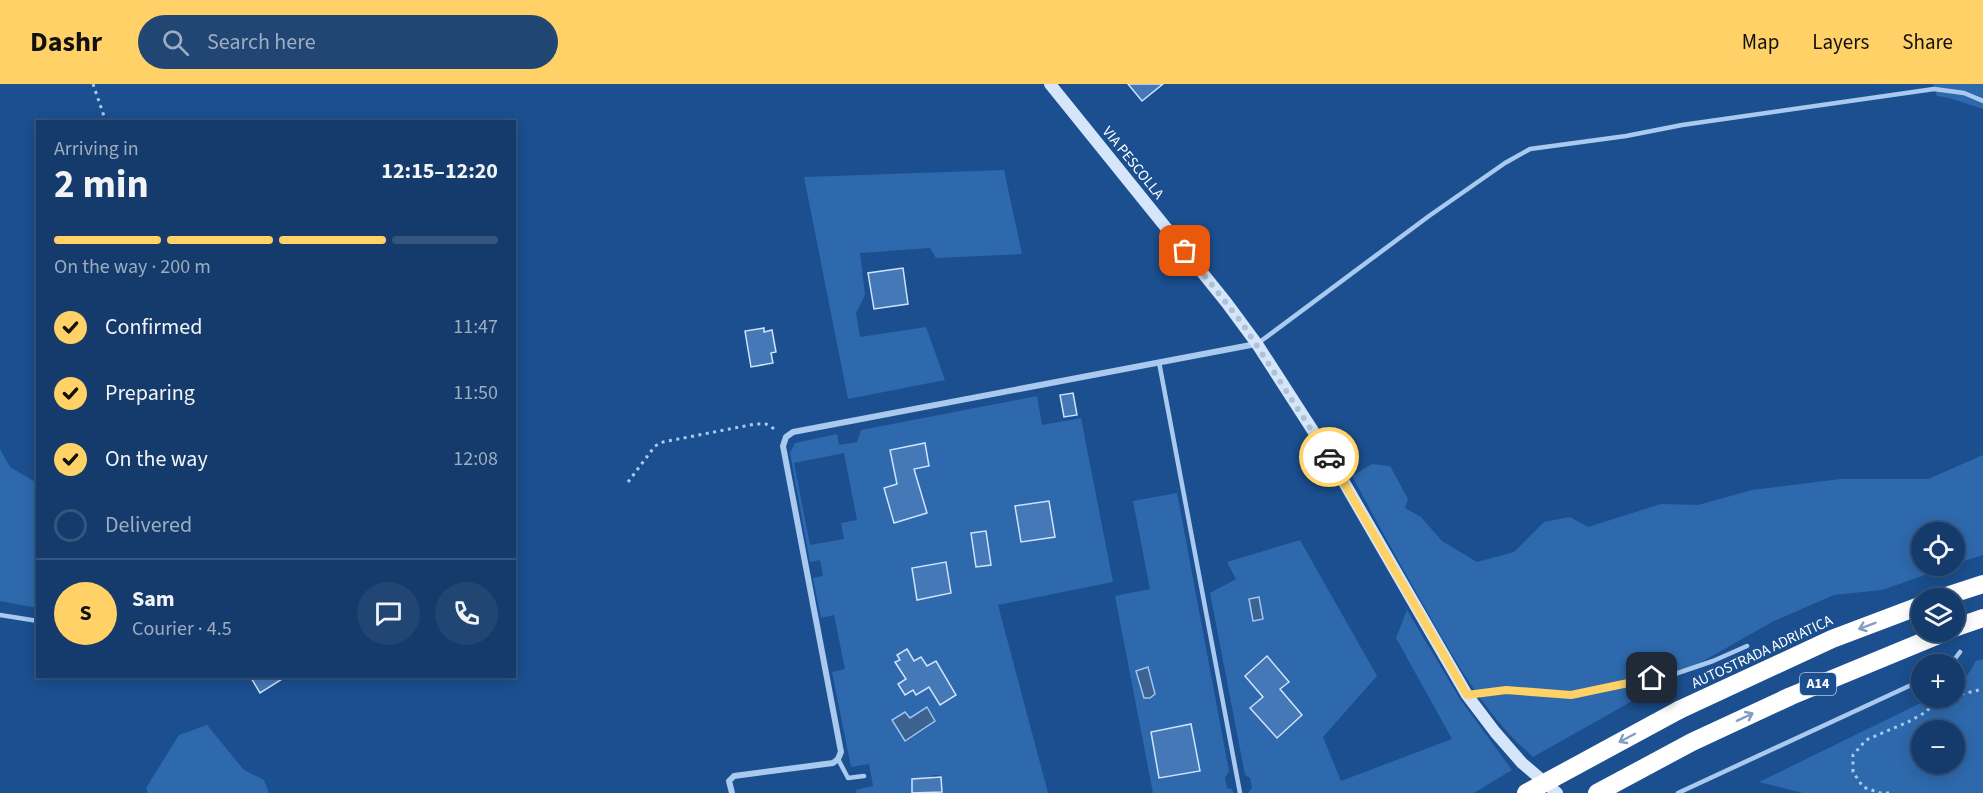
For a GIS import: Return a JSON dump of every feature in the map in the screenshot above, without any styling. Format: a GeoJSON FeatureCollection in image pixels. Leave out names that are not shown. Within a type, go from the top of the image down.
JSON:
{"type":"FeatureCollection","features":[{"type":"Feature","properties":{"kind":"highway"},"geometry":{"type":"LineString","coordinates":[[1965,590],[1983,584]]}},
{"type":"Feature","properties":{"kind":"highway","name":"AUTOSTRADA ADRIATICA"},"geometry":{"type":"LineString","coordinates":[[1526,793],[1679,710],[1832,639],[1911,609]]}},
{"type":"Feature","properties":{"kind":"highway"},"geometry":{"type":"LineString","coordinates":[[1965,624],[1983,618]]}},
{"type":"Feature","properties":{"kind":"highway","name":"A14"},"geometry":{"type":"LineString","coordinates":[[1597,793],[1692,742],[1791,696],[1922,642]]}},
{"type":"Feature","properties":{"kind":"street","name":"VIA PESCOLLA"},"geometry":{"type":"LineString","coordinates":[[1050,84],[1226,302],[1257,344],[1326,451],[1467,695],[1522,763],[1557,793]]}},
{"type":"Feature","properties":{"kind":"street"},"geometry":{"type":"LineString","coordinates":[[732,793],[729,781],[734,776],[833,763],[841,752],[783,446],[786,437],[793,432],[1257,344]]}},
{"type":"Feature","properties":{"kind":"lane"},"geometry":{"type":"LineString","coordinates":[[1257,344],[1438,210],[1505,163],[1530,149],[1934,89],[1964,93],[1983,101]]}},
{"type":"Feature","properties":{"kind":"lane"},"geometry":{"type":"LineString","coordinates":[[1159,362],[1240,793]]}},
{"type":"Feature","properties":{"kind":"lane"},"geometry":{"type":"LineString","coordinates":[[0,615],[36,621]]}},
{"type":"Feature","properties":{"kind":"lane"},"geometry":{"type":"LineString","coordinates":[[1467,695],[1506,690],[1571,695],[1618,684],[1669,676],[1747,646]]}},
{"type":"Feature","properties":{"kind":"lane"},"geometry":{"type":"LineString","coordinates":[[1678,793],[1911,685]]}},
{"type":"Feature","properties":{"kind":"lane"},"geometry":{"type":"LineString","coordinates":[[838,759],[848,778],[864,776]]}},
{"type":"Feature","properties":{"kind":"path"},"geometry":{"type":"LineString","coordinates":[[93,84],[105,120]]}},
{"type":"Feature","properties":{"kind":"path"},"geometry":{"type":"LineString","coordinates":[[628,482],[655,446],[663,442],[755,424],[766,424],[786,437]]}},
{"type":"Feature","properties":{"kind":"path"},"geometry":{"type":"LineString","coordinates":[[1965,693],[1983,689]]}},
{"type":"Feature","properties":{"kind":"path"},"geometry":{"type":"LineString","coordinates":[[1889,793],[1880,793],[1863,787],[1853,772],[1853,755],[1866,741],[1908,722],[1930,708]]}},
{"type":"Feature","properties":{"kind":"shaded area"},"geometry":{"type":"Polygon","coordinates":[[[1933,84],[1983,84],[1983,109],[1937,96],[1933,84]]]}},
{"type":"Feature","properties":{"kind":"shaded area"},"geometry":{"type":"Polygon","coordinates":[[[1004,170],[1022,254],[936,258],[930,248],[860,253],[865,295],[856,313],[860,337],[926,327],[945,380],[848,399],[804,177],[1004,170]]]}},
{"type":"Feature","properties":{"kind":"shaded area"},"geometry":{"type":"Polygon","coordinates":[[[1037,396],[1042,425],[1081,418],[1113,582],[998,605],[1048,793],[932,793],[942,791],[940,775],[932,775],[932,778],[912,779],[912,793],[857,793],[856,790],[873,786],[869,764],[851,767],[832,672],[845,669],[834,615],[821,618],[813,578],[823,576],[820,560],[810,562],[790,453],[795,443],[837,434],[839,445],[857,442],[861,430],[1037,396]],[[924,444],[891,450],[894,470],[929,466],[924,444]],[[844,453],[794,463],[810,545],[844,539],[841,523],[857,520],[844,453]],[[917,478],[884,488],[894,523],[927,513],[917,478]],[[946,562],[912,568],[917,600],[951,592],[946,562]],[[897,655],[900,660],[896,663],[908,677],[898,684],[905,694],[913,690],[916,695],[929,687],[940,705],[956,695],[936,661],[927,666],[921,657],[914,661],[897,655]]]}},
{"type":"Feature","properties":{"kind":"shaded area"},"geometry":{"type":"Polygon","coordinates":[[[0,449],[10,467],[36,482],[36,608],[0,601],[0,449]]]}},
{"type":"Feature","properties":{"kind":"shaded area"},"geometry":{"type":"Polygon","coordinates":[[[1983,455],[1983,555],[1965,561],[1965,522],[1911,522],[1911,576],[1922,576],[1882,590],[1834,595],[1774,621],[1533,757],[1501,725],[1474,690],[1439,633],[1352,476],[1372,464],[1390,466],[1408,499],[1405,508],[1421,517],[1442,541],[1477,562],[1514,552],[1544,522],[1570,517],[1588,527],[1661,504],[1698,505],[1752,490],[1840,479],[1928,479],[1983,455]]]}},
{"type":"Feature","properties":{"kind":"shaded area"},"geometry":{"type":"Polygon","coordinates":[[[1177,493],[1229,771],[1225,778],[1227,788],[1232,789],[1233,793],[1153,793],[1115,596],[1150,589],[1133,501],[1177,493]],[[1191,724],[1151,732],[1159,778],[1200,770],[1191,724]]]}},
{"type":"Feature","properties":{"kind":"shaded area"},"geometry":{"type":"Polygon","coordinates":[[[1300,540],[1377,676],[1323,737],[1341,781],[1452,739],[1396,638],[1407,610],[1460,699],[1512,770],[1474,793],[1248,793],[1252,788],[1250,778],[1245,775],[1210,593],[1236,579],[1227,562],[1300,540]],[[1267,656],[1245,676],[1263,697],[1251,708],[1277,738],[1302,715],[1280,689],[1288,681],[1267,656]]]}},
{"type":"Feature","properties":{"kind":"shaded area"},"geometry":{"type":"Polygon","coordinates":[[[1259,597],[1263,619],[1253,621],[1249,599],[1259,597]]]}},
{"type":"Feature","properties":{"kind":"shaded area"},"geometry":{"type":"Polygon","coordinates":[[[1983,659],[1983,793],[1803,793],[1759,782],[1911,708],[1965,708],[1965,679],[1976,661],[1983,659]]]}},
{"type":"Feature","properties":{"kind":"shaded area"},"geometry":{"type":"Polygon","coordinates":[[[1148,667],[1155,694],[1150,698],[1144,698],[1136,671],[1148,667]]]}},
{"type":"Feature","properties":{"kind":"shaded area"},"geometry":{"type":"Polygon","coordinates":[[[927,707],[935,721],[905,741],[892,720],[905,712],[910,718],[927,707]]]}},
{"type":"Feature","properties":{"kind":"shaded area"},"geometry":{"type":"Polygon","coordinates":[[[207,725],[244,770],[264,780],[269,793],[148,793],[146,788],[179,735],[207,725]]]}},
{"type":"Feature","properties":{"kind":"building"},"geometry":{"type":"Polygon","coordinates":[[[1128,84],[1163,84],[1142,101],[1128,84]]]}},
{"type":"Feature","properties":{"kind":"building"},"geometry":{"type":"Polygon","coordinates":[[[903,268],[908,304],[874,309],[868,273],[903,268]]]}},
{"type":"Feature","properties":{"kind":"building"},"geometry":{"type":"Polygon","coordinates":[[[764,328],[764,332],[772,330],[776,352],[771,353],[773,363],[751,367],[745,331],[764,328]]]}},
{"type":"Feature","properties":{"kind":"building"},"geometry":{"type":"Polygon","coordinates":[[[1073,393],[1077,415],[1064,417],[1060,395],[1073,393]]]}},
{"type":"Feature","properties":{"kind":"building"},"geometry":{"type":"Polygon","coordinates":[[[925,443],[929,466],[914,469],[927,513],[894,523],[884,488],[897,484],[890,450],[925,443]]]}},
{"type":"Feature","properties":{"kind":"building"},"geometry":{"type":"Polygon","coordinates":[[[1049,501],[1055,537],[1021,542],[1015,506],[1049,501]]]}},
{"type":"Feature","properties":{"kind":"building"},"geometry":{"type":"Polygon","coordinates":[[[986,531],[991,565],[976,567],[971,533],[986,531]]]}},
{"type":"Feature","properties":{"kind":"building"},"geometry":{"type":"Polygon","coordinates":[[[946,562],[951,593],[917,600],[912,568],[946,562]]]}},
{"type":"Feature","properties":{"kind":"building"},"geometry":{"type":"Polygon","coordinates":[[[907,649],[914,661],[921,657],[927,666],[936,661],[956,695],[940,705],[929,687],[916,695],[913,690],[905,695],[898,684],[906,679],[895,662],[900,660],[897,655],[907,649]]]}},
{"type":"Feature","properties":{"kind":"building"},"geometry":{"type":"Polygon","coordinates":[[[1267,656],[1289,682],[1280,689],[1302,715],[1277,738],[1250,708],[1263,697],[1245,676],[1267,656]]]}},
{"type":"Feature","properties":{"kind":"building"},"geometry":{"type":"Polygon","coordinates":[[[251,678],[284,678],[260,693],[251,678]]]}},
{"type":"Feature","properties":{"kind":"building"},"geometry":{"type":"Polygon","coordinates":[[[1191,724],[1200,771],[1159,778],[1151,732],[1191,724]]]}},
{"type":"Feature","properties":{"kind":"building"},"geometry":{"type":"Polygon","coordinates":[[[941,777],[942,792],[912,793],[912,779],[941,777]]]}},
{"type":"Feature","properties":{"kind":"way so far"},"geometry":{"type":"LineString","coordinates":[[1185,251],[1257,344],[1329,457]]}},
{"type":"Feature","properties":{"kind":"route"},"geometry":{"type":"LineString","coordinates":[[1329,457],[1467,695],[1506,690],[1571,695],[1652,678]]}}]}
